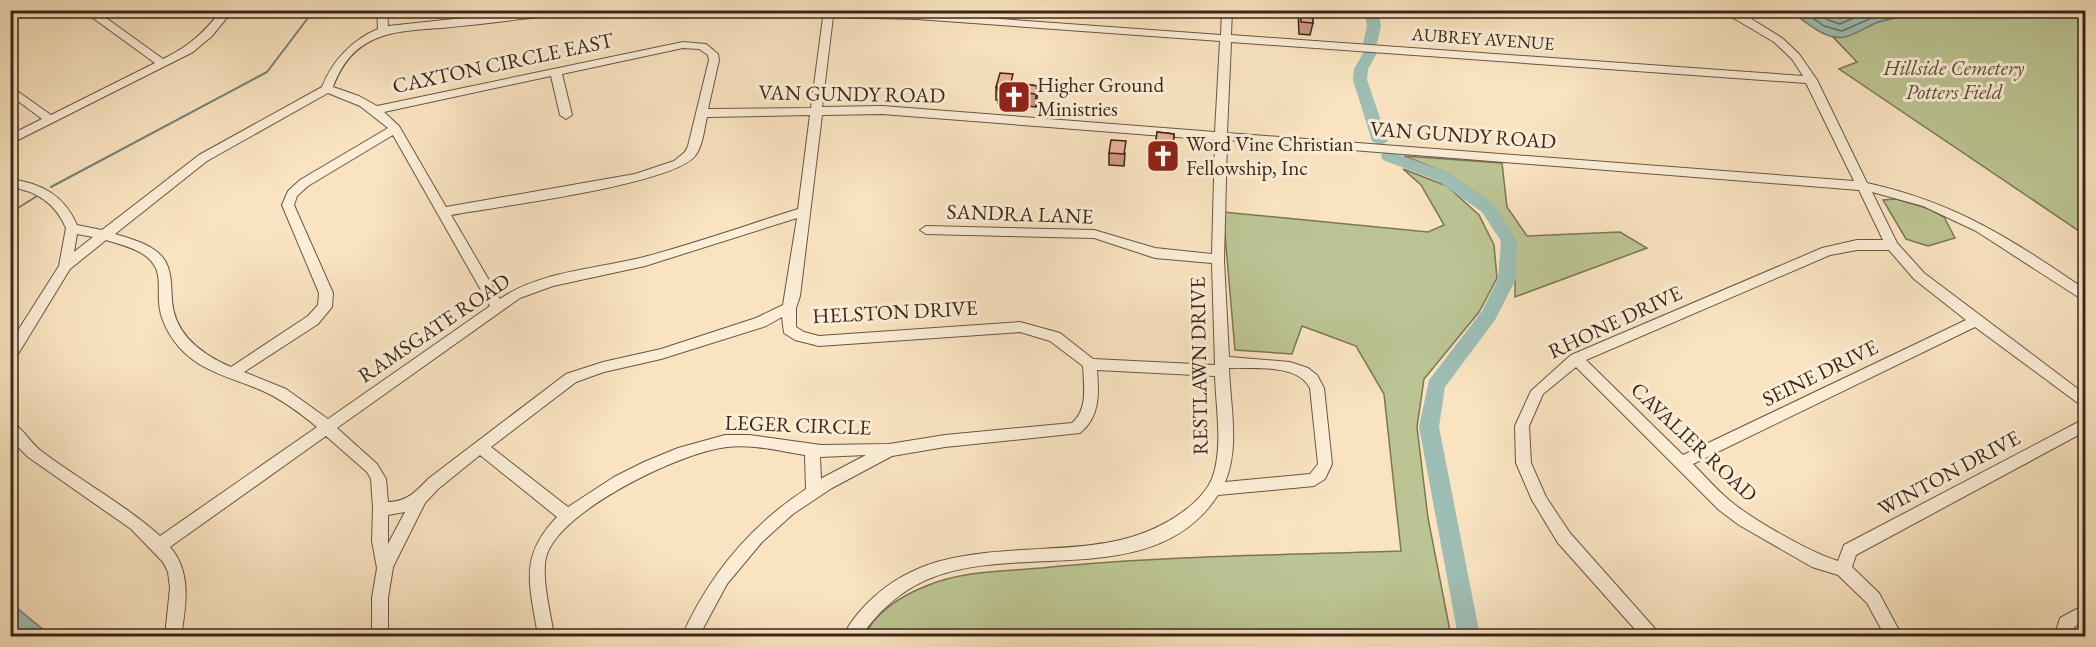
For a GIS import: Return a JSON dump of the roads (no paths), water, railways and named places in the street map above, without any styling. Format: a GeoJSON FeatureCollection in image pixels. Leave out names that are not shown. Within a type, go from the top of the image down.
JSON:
{"type":"FeatureCollection","features":[{"type":"Feature","properties":{"kind":"street"},"geometry":{"type":"LineString","coordinates":[[87,10],[164,64]]}},
{"type":"Feature","properties":{"kind":"street"},"geometry":{"type":"LineString","coordinates":[[10,140],[164,64],[200,42],[228,10]]}},
{"type":"Feature","properties":{"kind":"street"},"geometry":{"type":"LineString","coordinates":[[382,10],[383,31]]}},
{"type":"Feature","properties":{"kind":"street"},"geometry":{"type":"LineString","coordinates":[[327,89],[329,82],[355,46],[383,31],[516,18],[555,10]]}},
{"type":"Feature","properties":{"kind":"street","name":"RESTLAWN DRIVE"},"geometry":{"type":"LineString","coordinates":[[852,636],[887,595],[929,571],[974,560],[1110,550],[1136,545],[1177,527],[1204,503],[1214,489],[1221,474],[1224,448],[1218,259],[1227,10]]}},
{"type":"Feature","properties":{"kind":"street"},"geometry":{"type":"LineString","coordinates":[[1725,10],[1756,26],[1792,52],[1803,65],[1892,245],[1919,276],[2085,403]]}},
{"type":"Feature","properties":{"kind":"street"},"geometry":{"type":"LineString","coordinates":[[789,308],[793,296],[829,12]]}},
{"type":"Feature","properties":{"kind":"street","name":"AUBREY AVENUE"},"geometry":{"type":"LineString","coordinates":[[829,12],[917,16],[1811,80]]}},
{"type":"Feature","properties":{"kind":"street","name":"CAXTON CIRCLE EAST"},"geometry":{"type":"LineString","coordinates":[[376,110],[683,45],[708,49],[713,54],[714,60],[702,113]]}},
{"type":"Feature","properties":{"kind":"street"},"geometry":{"type":"LineString","coordinates":[[556,72],[566,115]]}},
{"type":"Feature","properties":{"kind":"street"},"geometry":{"type":"LineString","coordinates":[[10,89],[50,120]]}},
{"type":"Feature","properties":{"kind":"street"},"geometry":{"type":"LineString","coordinates":[[10,355],[65,266],[203,158],[327,89],[342,92],[376,110],[395,129],[497,306]]}},
{"type":"Feature","properties":{"kind":"street","name":"VAN GUNDY ROAD"},"geometry":{"type":"LineString","coordinates":[[702,113],[882,110],[1863,186],[1911,197],[1965,218],[2002,239],[2085,297]]}},
{"type":"Feature","properties":{"kind":"street"},"geometry":{"type":"LineString","coordinates":[[443,212],[602,186],[670,168],[690,154],[702,113]]}},
{"type":"Feature","properties":{"kind":"street"},"geometry":{"type":"LineString","coordinates":[[230,374],[308,323],[325,307],[326,293],[290,213],[288,206],[292,194],[304,183],[395,129]]}},
{"type":"Feature","properties":{"kind":"street"},"geometry":{"type":"LineString","coordinates":[[10,183],[38,189],[49,195],[65,210],[72,228],[65,266]]}},
{"type":"Feature","properties":{"kind":"street","name":"RAMSGATE ROAD"},"geometry":{"type":"LineString","coordinates":[[160,545],[515,295],[551,282],[635,264],[803,212]]}},
{"type":"Feature","properties":{"kind":"street"},"geometry":{"type":"LineString","coordinates":[[72,228],[102,235],[154,256],[164,272],[168,315],[177,334],[196,354],[230,374],[272,388],[293,400],[372,468],[378,479],[381,508],[380,541],[384,567],[380,598],[380,636]]}},
{"type":"Feature","properties":{"kind":"street","name":"SANDRA LANE"},"geometry":{"type":"LineString","coordinates":[[926,230],[1094,234],[1155,253],[1218,259]]}},
{"type":"Feature","properties":{"kind":"street","name":"RHONE DRIVE"},"geometry":{"type":"LineString","coordinates":[[1651,636],[1559,532],[1538,501],[1522,454],[1522,424],[1532,396],[1557,370],[1576,359],[1827,251],[1857,245],[1892,245]]}},
{"type":"Feature","properties":{"kind":"street","name":"HELSTON DRIVE"},"geometry":{"type":"LineString","coordinates":[[420,498],[433,484],[571,378],[603,367],[660,354],[761,322],[789,308],[789,329],[800,336],[819,341],[1020,327],[1055,337],[1090,364]]}},
{"type":"Feature","properties":{"kind":"street","name":"SEINE DRIVE"},"geometry":{"type":"LineString","coordinates":[[1681,463],[1976,321]]}},
{"type":"Feature","properties":{"kind":"street"},"geometry":{"type":"LineString","coordinates":[[761,322],[789,329]]}},
{"type":"Feature","properties":{"kind":"street","name":"CAVALIER ROAD"},"geometry":{"type":"LineString","coordinates":[[1576,359],[1681,463],[1744,520],[1818,562],[1844,569],[1873,598],[1894,636]]}},
{"type":"Feature","properties":{"kind":"street"},"geometry":{"type":"LineString","coordinates":[[690,636],[716,587],[738,558],[764,530],[814,491],[889,450],[945,441],[1075,429],[1086,419],[1089,411],[1090,364],[1290,367],[1308,374],[1316,382],[1325,464],[1316,479],[1309,482],[1214,489]]}},
{"type":"Feature","properties":{"kind":"street","name":"WINTON DRIVE"},"geometry":{"type":"LineString","coordinates":[[1844,569],[1850,550],[2085,424]]}},
{"type":"Feature","properties":{"kind":"street"},"geometry":{"type":"LineString","coordinates":[[10,427],[33,453],[144,531],[171,558],[176,571],[177,601],[173,636]]}},
{"type":"Feature","properties":{"kind":"street","name":"LEGER CIRCLE"},"geometry":{"type":"LineString","coordinates":[[546,636],[538,555],[546,539],[569,517],[602,490],[613,484],[667,459],[723,441],[752,440],[812,450],[867,447],[889,450]]}},
{"type":"Feature","properties":{"kind":"street"},"geometry":{"type":"LineString","coordinates":[[480,447],[569,517]]}},
{"type":"Feature","properties":{"kind":"street"},"geometry":{"type":"LineString","coordinates":[[812,450],[814,491]]}},
{"type":"Feature","properties":{"kind":"street"},"geometry":{"type":"LineString","coordinates":[[381,508],[393,510],[407,506],[420,498]]}},
{"type":"Feature","properties":{"kind":"street"},"geometry":{"type":"LineString","coordinates":[[384,567],[420,498]]}},
{"type":"Feature","properties":{"kind":"street"},"geometry":{"type":"LineString","coordinates":[[2070,636],[2065,628],[2066,623],[2085,611]]}},
{"type":"Feature","properties":{"kind":"water"},"geometry":{"type":"Polygon","coordinates":[[[1790,11],[1924,11],[1878,22],[1853,34],[1837,37],[1822,33],[1790,11]]]}},
{"type":"Feature","properties":{"kind":"water"},"geometry":{"type":"Polygon","coordinates":[[[11,603],[51,636],[11,636],[11,603]]]}},
{"type":"Feature","properties":{"kind":"waterway"},"geometry":{"type":"LineString","coordinates":[[51,187],[267,72],[314,10]]}},
{"type":"Feature","properties":{"kind":"waterway"},"geometry":{"type":"LineString","coordinates":[[1370,43],[1374,26],[1371,10]]}},
{"type":"Feature","properties":{"kind":"waterway"},"geometry":{"type":"LineString","coordinates":[[1370,53],[1361,69],[1360,80],[1380,141]]}},
{"type":"Feature","properties":{"kind":"waterway"},"geometry":{"type":"LineString","coordinates":[[1389,156],[1444,177],[1488,208],[1509,241],[1507,279],[1489,315],[1436,385],[1429,427],[1469,636]]}},
{"type":"Feature","properties":{"kind":"waterway"},"geometry":{"type":"LineString","coordinates":[[10,213],[37,196]]}},
{"type":"Feature","properties":{"kind":"place","name":"Higher Ground Ministries"},"geometry":{"type":"Point","coordinates":[1014,97]}},
{"type":"Feature","properties":{"kind":"place","name":"Word Vine Christian Fellowship, Inc"},"geometry":{"type":"Point","coordinates":[1163,156]}},
{"type":"Feature","properties":{"kind":"park label","name":"Hillside Cemetery Potters Field"},"geometry":{"type":"Point","coordinates":[1954,80]}}]}
